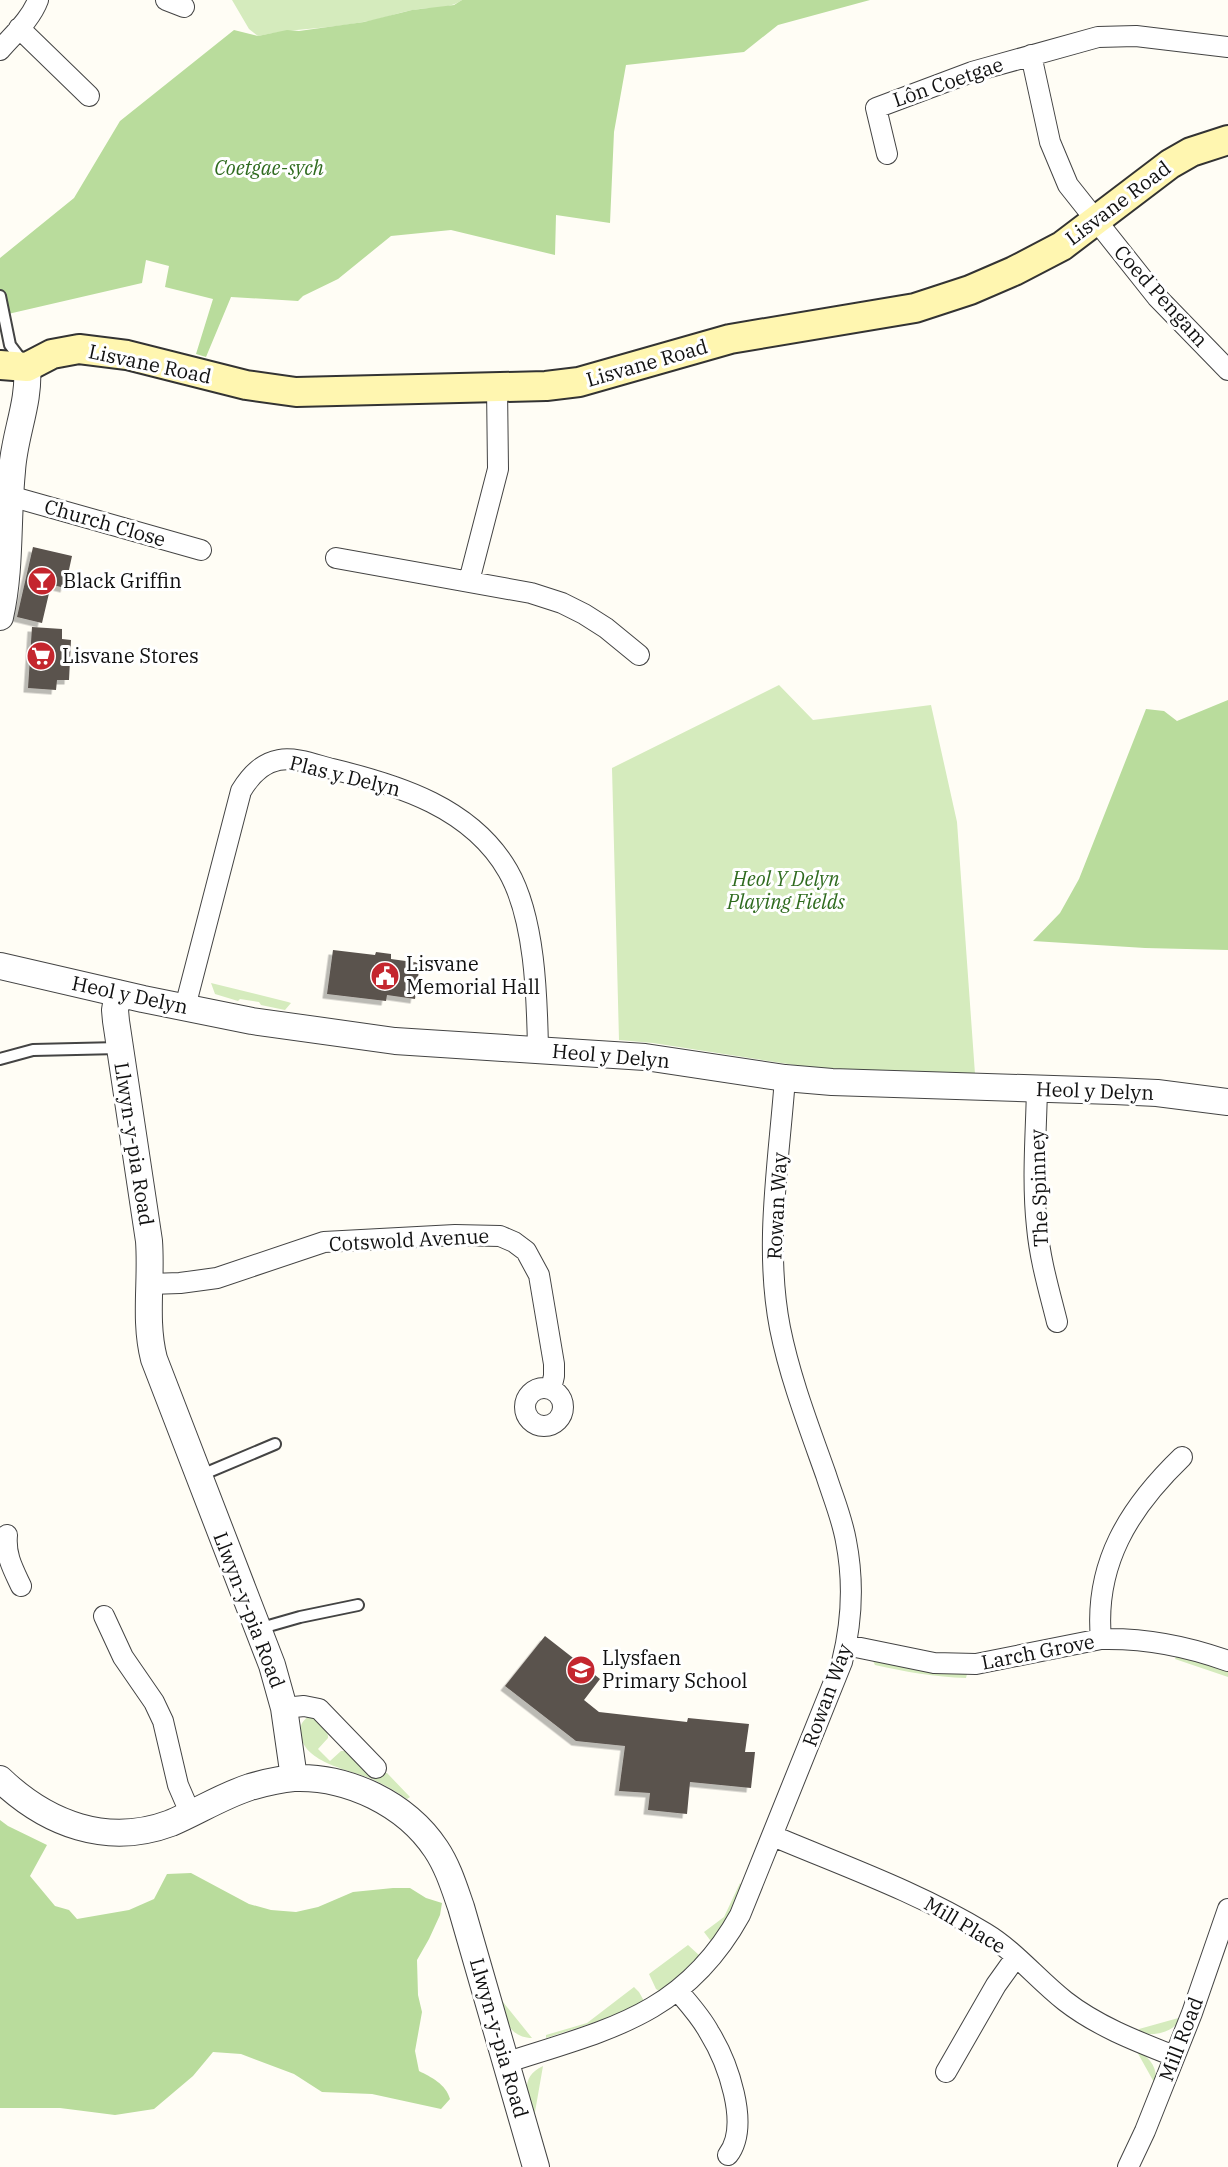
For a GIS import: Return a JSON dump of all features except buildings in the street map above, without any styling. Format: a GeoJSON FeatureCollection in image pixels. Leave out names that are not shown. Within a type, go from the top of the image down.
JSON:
{"type":"FeatureCollection","features":[{"type":"Feature","properties":{"kind":"main road","name":"Lisvane Road"},"geometry":{"type":"LineString","coordinates":[[13,366],[65,350],[86,350],[127,355],[246,385],[285,391],[335,392],[546,386],[579,382],[730,339],[915,308],[970,290],[1014,271],[1062,246],[1170,164],[1191,153],[1228,140]]}},
{"type":"Feature","properties":{"kind":"street"},"geometry":{"type":"LineString","coordinates":[[0,50],[35,7],[38,0]]}},
{"type":"Feature","properties":{"kind":"street"},"geometry":{"type":"LineString","coordinates":[[19,28],[89,96]]}},
{"type":"Feature","properties":{"kind":"street","name":"Lôn Coetgae"},"geometry":{"type":"LineString","coordinates":[[887,154],[876,108],[972,72],[1098,37],[1126,36],[1228,47]]}},
{"type":"Feature","properties":{"kind":"street","name":"Lôn Coetgae"},"geometry":{"type":"LineString","coordinates":[[1031,55],[1050,142],[1068,185],[1096,220]]}},
{"type":"Feature","properties":{"kind":"street","name":"Coed Pengam"},"geometry":{"type":"LineString","coordinates":[[1096,220],[1157,297],[1228,370]]}},
{"type":"Feature","properties":{"kind":"street"},"geometry":{"type":"LineString","coordinates":[[0,617],[6,584],[13,459],[29,387],[13,366]]}},
{"type":"Feature","properties":{"kind":"street"},"geometry":{"type":"LineString","coordinates":[[469,580],[498,469],[498,387]]}},
{"type":"Feature","properties":{"kind":"street","name":"Church Close"},"geometry":{"type":"LineString","coordinates":[[10,496],[201,550]]}},
{"type":"Feature","properties":{"kind":"street"},"geometry":{"type":"LineString","coordinates":[[336,558],[469,580],[531,593],[562,603],[606,628],[639,655]]}},
{"type":"Feature","properties":{"kind":"street","name":"Plas y Delyn"},"geometry":{"type":"LineString","coordinates":[[185,1007],[242,791],[254,773],[268,763],[294,760],[375,779],[431,801],[465,823],[490,847],[509,873],[524,914],[533,966],[538,1017],[538,1049]]}},
{"type":"Feature","properties":{"kind":"street","name":"Heol y Delyn"},"geometry":{"type":"LineString","coordinates":[[0,966],[185,1007],[343,1035],[427,1043],[645,1057],[785,1078],[915,1086],[1157,1093],[1228,1102]]}},
{"type":"Feature","properties":{"kind":"street","name":"Llwyn-y-pia Road"},"geometry":{"type":"LineString","coordinates":[[118,993],[115,1010],[149,1241],[148,1317],[152,1353],[272,1665],[284,1708],[294,1778],[330,1781],[380,1799],[412,1822],[435,1848],[444,1863],[461,1907],[536,2167]]}},
{"type":"Feature","properties":{"kind":"street","name":"Rowan Way"},"geometry":{"type":"LineString","coordinates":[[506,2063],[625,2023],[678,1991],[706,1965],[730,1933],[740,1915],[836,1682],[846,1645],[852,1604],[850,1564],[845,1537],[786,1357],[776,1299],[773,1245],[785,1078]]}},
{"type":"Feature","properties":{"kind":"street","name":"The Spinney"},"geometry":{"type":"LineString","coordinates":[[1037,1089],[1035,1178],[1037,1227],[1041,1257],[1057,1322]]}},
{"type":"Feature","properties":{"kind":"street","name":"Cotswold Avenue"},"geometry":{"type":"LineString","coordinates":[[150,1284],[180,1284],[217,1278],[324,1242],[455,1235],[500,1236],[526,1251],[539,1275],[554,1364],[551,1389]]}},
{"type":"Feature","properties":{"kind":"street"},"geometry":{"type":"LineString","coordinates":[[1101,1639],[1099,1615],[1101,1589],[1121,1534],[1144,1498],[1182,1457]]}},
{"type":"Feature","properties":{"kind":"street"},"geometry":{"type":"LineString","coordinates":[[7,1535],[4,1560],[21,1586]]}},
{"type":"Feature","properties":{"kind":"street"},"geometry":{"type":"LineString","coordinates":[[104,1616],[123,1657],[163,1721],[178,1785],[191,1815]]}},
{"type":"Feature","properties":{"kind":"street","name":"Larch Grove"},"geometry":{"type":"LineString","coordinates":[[846,1645],[934,1663],[976,1664],[1101,1639],[1137,1640],[1167,1644],[1228,1661]]}},
{"type":"Feature","properties":{"kind":"street"},"geometry":{"type":"LineString","coordinates":[[284,1708],[304,1706],[319,1708],[376,1768]]}},
{"type":"Feature","properties":{"kind":"street"},"geometry":{"type":"LineString","coordinates":[[0,1779],[19,1797],[48,1816],[109,1833],[132,1832],[167,1824],[242,1790],[294,1778]]}},
{"type":"Feature","properties":{"kind":"street","name":"Mill Place"},"geometry":{"type":"LineString","coordinates":[[773,1836],[929,1902],[986,1934],[1016,1957],[1066,2002],[1110,2030],[1174,2056]]}},
{"type":"Feature","properties":{"kind":"street","name":"Mill Road"},"geometry":{"type":"LineString","coordinates":[[1128,2167],[1174,2056],[1228,1909]]}},
{"type":"Feature","properties":{"kind":"street"},"geometry":{"type":"LineString","coordinates":[[946,2072],[996,1985],[1016,1957]]}},
{"type":"Feature","properties":{"kind":"street"},"geometry":{"type":"LineString","coordinates":[[678,1991],[709,2031],[730,2078],[734,2097],[736,2139],[728,2155]]}},
{"type":"Feature","properties":{"kind":"lane"},"geometry":{"type":"LineString","coordinates":[[0,296],[13,352],[13,366]]}},
{"type":"Feature","properties":{"kind":"lane"},"geometry":{"type":"LineString","coordinates":[[0,1059],[33,1050],[120,1048]]}},
{"type":"Feature","properties":{"kind":"lane"},"geometry":{"type":"LineString","coordinates":[[198,1476],[275,1443]]}},
{"type":"Feature","properties":{"kind":"lane"},"geometry":{"type":"LineString","coordinates":[[258,1629],[300,1617],[358,1605]]}},
{"type":"Feature","properties":{"kind":"green space"},"geometry":{"type":"Polygon","coordinates":[[[232,0],[462,0],[445,7],[413,10],[369,21],[258,36],[249,29],[232,0]]]}},
{"type":"Feature","properties":{"kind":"green space","name":"Coetgae-sych"},"geometry":{"type":"Polygon","coordinates":[[[462,0],[870,0],[778,25],[744,52],[626,65],[614,132],[610,223],[556,215],[555,255],[451,230],[391,236],[338,279],[303,296],[298,301],[231,297],[206,357],[196,354],[213,299],[165,287],[169,266],[146,260],[142,283],[8,314],[0,289],[0,258],[74,198],[120,121],[234,30],[258,36],[287,30],[299,31],[364,22],[412,10],[454,5],[462,0]]]}},
{"type":"Feature","properties":{"kind":"green space","name":"Heol Y Delyn Playing Fields"},"geometry":{"type":"Polygon","coordinates":[[[779,685],[813,720],[931,705],[957,822],[975,1074],[814,1068],[653,1043],[619,1040],[612,768],[779,685]]]}},
{"type":"Feature","properties":{"kind":"green space"},"geometry":{"type":"Polygon","coordinates":[[[1228,700],[1228,950],[1145,948],[1033,941],[1060,913],[1079,879],[1146,709],[1164,711],[1177,721],[1228,700]]]}},
{"type":"Feature","properties":{"kind":"green space"},"geometry":{"type":"Polygon","coordinates":[[[211,983],[291,1003],[285,1010],[261,1005],[259,1002],[240,999],[238,1001],[215,994],[211,983]]]}},
{"type":"Feature","properties":{"kind":"green space"},"geometry":{"type":"Polygon","coordinates":[[[1177,1654],[1228,1670],[1228,1677],[1175,1659],[1177,1654]]]}},
{"type":"Feature","properties":{"kind":"green space"},"geometry":{"type":"Polygon","coordinates":[[[872,1659],[967,1674],[966,1678],[920,1674],[875,1665],[872,1659]]]}},
{"type":"Feature","properties":{"kind":"green space"},"geometry":{"type":"Polygon","coordinates":[[[309,1715],[319,1721],[327,1731],[328,1738],[318,1749],[330,1761],[341,1751],[346,1751],[373,1779],[379,1773],[387,1773],[410,1797],[407,1799],[370,1778],[336,1767],[314,1755],[306,1748],[301,1738],[301,1726],[309,1715]]]}},
{"type":"Feature","properties":{"kind":"green space"},"geometry":{"type":"Polygon","coordinates":[[[0,1820],[47,1845],[30,1876],[55,1906],[69,1910],[77,1919],[129,1910],[154,1899],[167,1874],[191,1873],[249,1904],[271,1910],[296,1912],[318,1907],[353,1892],[393,1888],[410,1888],[426,1898],[442,1903],[440,1915],[417,1960],[418,1995],[422,2012],[415,2051],[419,2071],[442,2085],[450,2099],[441,2109],[372,2094],[322,2092],[294,2074],[241,2054],[213,2052],[193,2076],[154,2109],[115,2115],[60,2108],[0,2108],[0,1820]]]}},
{"type":"Feature","properties":{"kind":"green space"},"geometry":{"type":"Polygon","coordinates":[[[740,1883],[742,1886],[728,1918],[710,1940],[704,1932],[724,1917],[740,1883]]]}},
{"type":"Feature","properties":{"kind":"green space"},"geometry":{"type":"Polygon","coordinates":[[[688,1945],[700,1956],[659,1991],[656,1989],[649,1974],[688,1945]]]}},
{"type":"Feature","properties":{"kind":"green space"},"geometry":{"type":"Polygon","coordinates":[[[634,1987],[644,2001],[617,2015],[546,2038],[546,2035],[587,2023],[634,1987]]]}},
{"type":"Feature","properties":{"kind":"green space"},"geometry":{"type":"Polygon","coordinates":[[[503,2002],[532,2038],[519,2035],[509,2027],[504,2015],[503,2002]]]}},
{"type":"Feature","properties":{"kind":"green space"},"geometry":{"type":"Polygon","coordinates":[[[1182,2017],[1174,2027],[1164,2032],[1140,2033],[1139,2029],[1182,2017]]]}},
{"type":"Feature","properties":{"kind":"green space"},"geometry":{"type":"Polygon","coordinates":[[[1136,2050],[1152,2064],[1156,2073],[1155,2084],[1136,2050]]]}},
{"type":"Feature","properties":{"kind":"green space"},"geometry":{"type":"Polygon","coordinates":[[[543,2066],[535,2112],[532,2113],[527,2092],[528,2080],[536,2070],[543,2066]]]}},
{"type":"Feature","properties":{"kind":"place","name":"Black Griffin"},"geometry":{"type":"Point","coordinates":[42,581]}},
{"type":"Feature","properties":{"kind":"place","name":"Lisvane Stores"},"geometry":{"type":"Point","coordinates":[41,656]}},
{"type":"Feature","properties":{"kind":"place","name":"Lisvane Memorial Hall"},"geometry":{"type":"Point","coordinates":[385,976]}},
{"type":"Feature","properties":{"kind":"place","name":"Llysfaen Primary School"},"geometry":{"type":"Point","coordinates":[581,1670]}}]}
